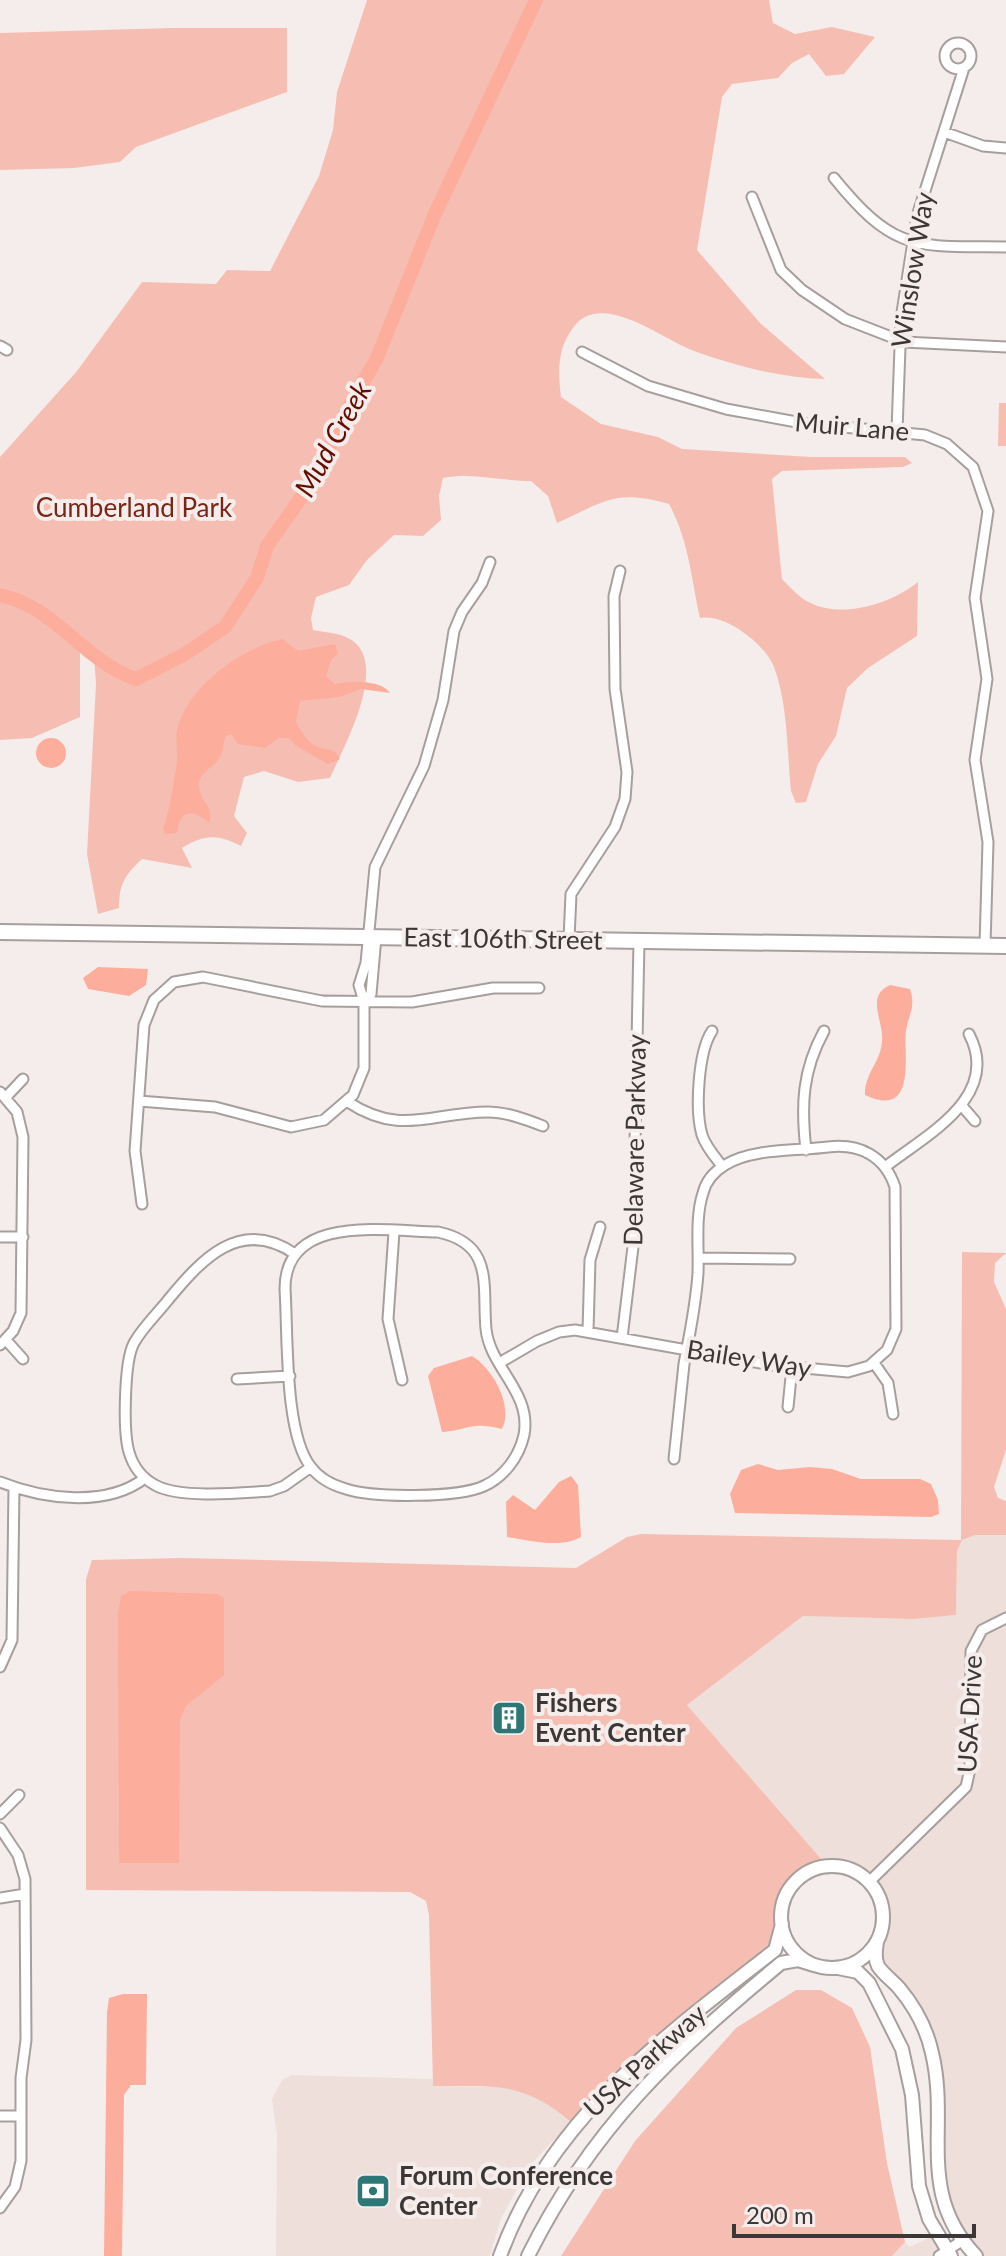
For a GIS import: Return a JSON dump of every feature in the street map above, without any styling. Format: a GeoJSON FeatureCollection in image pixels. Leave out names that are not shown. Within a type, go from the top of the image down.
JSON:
{"type":"FeatureCollection","features":[{"type":"Feature","properties":{"kind":"main road","name":"East 106th Street"},"geometry":{"type":"LineString","coordinates":[[0,932],[1006,946]]}},
{"type":"Feature","properties":{"kind":"street","name":"Winslow Way"},"geometry":{"type":"LineString","coordinates":[[897,431],[900,341],[922,194],[964,68]]}},
{"type":"Feature","properties":{"kind":"street"},"geometry":{"type":"LineString","coordinates":[[944,132],[983,146],[1006,148]]}},
{"type":"Feature","properties":{"kind":"street"},"geometry":{"type":"LineString","coordinates":[[834,178],[869,219],[894,237],[913,244],[1006,247]]}},
{"type":"Feature","properties":{"kind":"street"},"geometry":{"type":"LineString","coordinates":[[752,197],[774,258],[791,280],[845,319],[900,341],[1006,347]]}},
{"type":"Feature","properties":{"kind":"street","name":"Muir Lane"},"geometry":{"type":"LineString","coordinates":[[582,352],[648,386],[726,409],[802,423],[929,436],[954,449],[979,477],[986,500],[988,524],[975,598],[987,679],[975,760],[988,842],[985,945]]}},
{"type":"Feature","properties":{"kind":"street"},"geometry":{"type":"LineString","coordinates":[[139,1101],[215,1107],[291,1127],[324,1120],[348,1102],[364,1068],[364,1002],[359,985],[372,937],[375,867],[424,766],[443,700],[454,631],[462,612],[482,583],[490,562]]}},
{"type":"Feature","properties":{"kind":"street"},"geometry":{"type":"LineString","coordinates":[[569,939],[571,894],[609,838],[625,799],[627,772],[615,689],[614,596],[620,571]]}},
{"type":"Feature","properties":{"kind":"street","name":"Delaware Parkway"},"geometry":{"type":"LineString","coordinates":[[622,1338],[633,1235],[639,941]]}},
{"type":"Feature","properties":{"kind":"street"},"geometry":{"type":"LineString","coordinates":[[142,1204],[135,1168],[146,1015],[154,1000],[174,982],[203,977],[296,998],[364,1002],[427,1001],[493,988],[539,988]]}},
{"type":"Feature","properties":{"kind":"street"},"geometry":{"type":"LineString","coordinates":[[712,1031],[702,1056],[701,1128],[706,1144],[722,1166]]}},
{"type":"Feature","properties":{"kind":"street"},"geometry":{"type":"LineString","coordinates":[[806,1150],[803,1091],[809,1063],[824,1031]]}},
{"type":"Feature","properties":{"kind":"street"},"geometry":{"type":"LineString","coordinates":[[885,1167],[962,1106],[976,1079],[977,1059],[969,1034]]}},
{"type":"Feature","properties":{"kind":"street"},"geometry":{"type":"LineString","coordinates":[[23,1079],[3,1095],[17,1112],[23,1137],[21,1313],[3,1342],[23,1359]]}},
{"type":"Feature","properties":{"kind":"street"},"geometry":{"type":"LineString","coordinates":[[348,1102],[378,1118],[400,1122],[490,1112],[543,1126]]}},
{"type":"Feature","properties":{"kind":"street"},"geometry":{"type":"LineString","coordinates":[[962,1106],[975,1121]]}},
{"type":"Feature","properties":{"kind":"street"},"geometry":{"type":"LineString","coordinates":[[674,1459],[699,1258],[702,1194],[722,1166],[747,1157],[842,1146],[861,1149],[885,1167],[895,1187],[896,1329],[887,1350],[874,1363],[888,1383],[893,1414]]}},
{"type":"Feature","properties":{"kind":"street"},"geometry":{"type":"LineString","coordinates":[[501,1362],[559,1332],[588,1331],[590,1260],[600,1227]]}},
{"type":"Feature","properties":{"kind":"street"},"geometry":{"type":"LineString","coordinates":[[394,1232],[388,1319],[402,1380]]}},
{"type":"Feature","properties":{"kind":"street"},"geometry":{"type":"LineString","coordinates":[[394,1232],[448,1234],[474,1251],[486,1281],[487,1334],[520,1396],[525,1426],[515,1458],[493,1482],[458,1493],[367,1493],[333,1484],[311,1467],[295,1434],[285,1279],[295,1254],[307,1242],[326,1233],[394,1232]]}},
{"type":"Feature","properties":{"kind":"street"},"geometry":{"type":"LineString","coordinates":[[0,1237],[23,1237]]}},
{"type":"Feature","properties":{"kind":"street"},"geometry":{"type":"LineString","coordinates":[[295,1254],[283,1246],[256,1240],[215,1251],[195,1268],[134,1342],[128,1364],[128,1442],[132,1459],[145,1478],[175,1492],[261,1492],[284,1486],[311,1467]]}},
{"type":"Feature","properties":{"kind":"street"},"geometry":{"type":"LineString","coordinates":[[699,1258],[790,1259]]}},
{"type":"Feature","properties":{"kind":"street","name":"Bailey Way"},"geometry":{"type":"LineString","coordinates":[[588,1331],[687,1351],[792,1367],[848,1372],[874,1363]]}},
{"type":"Feature","properties":{"kind":"street"},"geometry":{"type":"LineString","coordinates":[[788,1407],[792,1367]]}},
{"type":"Feature","properties":{"kind":"street"},"geometry":{"type":"LineString","coordinates":[[237,1379],[290,1376]]}},
{"type":"Feature","properties":{"kind":"street"},"geometry":{"type":"LineString","coordinates":[[0,1482],[46,1496],[113,1495],[128,1490],[145,1478]]}},
{"type":"Feature","properties":{"kind":"street"},"geometry":{"type":"LineString","coordinates":[[0,1667],[12,1640],[14,1487]]}},
{"type":"Feature","properties":{"kind":"street","name":"USA Drive"},"geometry":{"type":"LineString","coordinates":[[869,1882],[966,1787],[970,1769],[971,1651],[982,1630],[1006,1618]]}},
{"type":"Feature","properties":{"kind":"street"},"geometry":{"type":"LineString","coordinates":[[0,1814],[19,1795]]}},
{"type":"Feature","properties":{"kind":"street"},"geometry":{"type":"LineString","coordinates":[[0,1828],[18,1855],[25,1894],[26,2040],[19,2176],[0,2208]]}},
{"type":"Feature","properties":{"kind":"street","name":"USA Parkway"},"geometry":{"type":"LineString","coordinates":[[500,2256],[532,2184],[581,2117],[613,2084],[775,1950],[783,1906],[790,1889],[810,1872],[827,1867],[846,1868],[869,1882]]}},
{"type":"Feature","properties":{"kind":"street"},"geometry":{"type":"LineString","coordinates":[[869,1882],[883,1910],[877,1942],[877,1964],[913,2008],[929,2042],[938,2092],[937,2181],[945,2208],[976,2256]]}},
{"type":"Feature","properties":{"kind":"street"},"geometry":{"type":"LineString","coordinates":[[0,1898],[25,1894]]}},
{"type":"Feature","properties":{"kind":"street"},"geometry":{"type":"LineString","coordinates":[[782,1924],[795,1952],[814,1965]]}},
{"type":"Feature","properties":{"kind":"street"},"geometry":{"type":"LineString","coordinates":[[838,1968],[861,1960],[877,1942]]}},
{"type":"Feature","properties":{"kind":"street","name":"USA Parkway"},"geometry":{"type":"LineString","coordinates":[[528,2256],[584,2161],[659,2069],[781,1963],[798,1960],[858,1972],[869,1983],[902,2049],[912,2095],[919,2186],[929,2219],[945,2254]]}},
{"type":"Feature","properties":{"kind":"street"},"geometry":{"type":"LineString","coordinates":[[0,2116],[20,2116]]}},
{"type":"Feature","properties":{"kind":"street"},"geometry":{"type":"LineString","coordinates":[[945,2254],[963,2240]]}},
{"type":"Feature","properties":{"kind":"shaded area"},"geometry":{"type":"Polygon","coordinates":[[[282,639],[298,651],[335,644],[338,654],[331,660],[326,676],[335,684],[373,683],[390,693],[361,689],[339,697],[300,701],[296,722],[303,733],[314,745],[333,751],[340,759],[328,764],[296,746],[289,738],[279,738],[265,748],[238,744],[231,734],[226,736],[219,759],[205,773],[199,786],[210,812],[209,823],[199,815],[189,813],[181,819],[177,833],[165,834],[163,829],[177,761],[176,734],[192,699],[233,660],[282,639]]]}},
{"type":"Feature","properties":{"kind":"shaded area"},"geometry":{"type":"Polygon","coordinates":[[[51,738],[57,739],[65,747],[65,759],[57,767],[51,768],[45,767],[37,759],[36,753],[37,747],[45,739],[51,738]]]}},
{"type":"Feature","properties":{"kind":"shaded area"},"geometry":{"type":"Polygon","coordinates":[[[98,967],[148,969],[146,985],[129,996],[88,989],[83,978],[98,967]]]}},
{"type":"Feature","properties":{"kind":"shaded area"},"geometry":{"type":"Polygon","coordinates":[[[890,985],[910,989],[912,1005],[906,1031],[904,1081],[893,1099],[882,1100],[865,1095],[865,1088],[881,1048],[878,996],[890,985]]]}},
{"type":"Feature","properties":{"kind":"shaded area"},"geometry":{"type":"Polygon","coordinates":[[[472,1356],[487,1369],[499,1388],[505,1409],[502,1429],[477,1426],[442,1432],[428,1376],[434,1368],[472,1356]]]}},
{"type":"Feature","properties":{"kind":"shaded area"},"geometry":{"type":"Polygon","coordinates":[[[758,1464],[778,1470],[810,1467],[832,1469],[861,1479],[920,1479],[931,1484],[938,1500],[939,1514],[931,1517],[735,1513],[730,1494],[741,1470],[758,1464]]]}},
{"type":"Feature","properties":{"kind":"shaded area"},"geometry":{"type":"Polygon","coordinates":[[[571,1476],[578,1485],[581,1537],[554,1543],[507,1537],[506,1502],[513,1495],[535,1510],[559,1482],[571,1476]]]}},
{"type":"Feature","properties":{"kind":"shaded area"},"geometry":{"type":"Polygon","coordinates":[[[974,1535],[1006,1535],[1006,2256],[982,2256],[959,2226],[945,2193],[942,2069],[923,2013],[882,1962],[890,1911],[881,1886],[853,1862],[822,1860],[687,1705],[803,1616],[914,1619],[956,1615],[957,1551],[962,1540],[974,1535]]]}},
{"type":"Feature","properties":{"kind":"shaded area"},"geometry":{"type":"Polygon","coordinates":[[[130,1591],[218,1594],[224,1598],[224,1675],[186,1706],[180,1720],[179,1863],[119,1863],[118,1613],[121,1596],[130,1591]]]}},
{"type":"Feature","properties":{"kind":"shaded area"},"geometry":{"type":"Polygon","coordinates":[[[123,1994],[147,1994],[146,2085],[131,2085],[124,2095],[122,2256],[104,2256],[107,2012],[109,1998],[123,1994]]]}},
{"type":"Feature","properties":{"kind":"shaded area"},"geometry":{"type":"Polygon","coordinates":[[[292,2075],[432,2079],[434,2086],[514,2087],[535,2095],[571,2122],[531,2164],[501,2218],[490,2256],[276,2256],[277,2135],[272,2099],[282,2080],[292,2075]]]}},
{"type":"Feature","properties":{"kind":"shaded area"},"geometry":{"type":"Polygon","coordinates":[[[930,2237],[946,2256],[892,2256],[905,2242],[910,2247],[930,2237]]]}},
{"type":"Feature","properties":{"kind":"green space","name":"Cumberland Park"},"geometry":{"type":"Polygon","coordinates":[[[367,0],[769,0],[773,23],[795,34],[832,27],[875,37],[844,74],[826,76],[809,54],[792,63],[778,78],[732,84],[722,97],[697,250],[761,324],[825,379],[775,374],[726,362],[694,351],[632,320],[599,313],[585,317],[568,336],[561,352],[559,379],[561,397],[601,424],[658,437],[682,449],[811,457],[905,457],[912,463],[903,467],[782,471],[772,479],[782,579],[805,600],[833,609],[879,603],[918,582],[917,636],[868,668],[847,688],[836,736],[818,764],[806,802],[796,803],[791,791],[782,696],[774,667],[762,649],[743,632],[721,620],[700,618],[685,546],[669,504],[636,498],[611,500],[557,523],[548,496],[531,481],[465,476],[443,478],[439,496],[441,520],[423,536],[394,535],[367,560],[349,585],[316,597],[311,618],[313,630],[350,639],[361,651],[366,667],[360,706],[330,778],[298,782],[264,771],[244,777],[234,816],[247,833],[241,846],[211,837],[197,840],[182,848],[192,868],[142,859],[124,880],[119,908],[98,914],[87,854],[96,684],[94,656],[80,651],[80,717],[32,738],[0,740],[0,457],[77,371],[142,282],[216,284],[227,270],[270,271],[319,176],[333,130],[337,92],[367,0]]]}},
{"type":"Feature","properties":{"kind":"green space"},"geometry":{"type":"Polygon","coordinates":[[[287,28],[287,92],[136,147],[120,162],[74,168],[0,170],[0,33],[287,28]]]}},
{"type":"Feature","properties":{"kind":"green space"},"geometry":{"type":"Polygon","coordinates":[[[999,403],[1006,403],[1006,446],[998,446],[999,403]]]}},
{"type":"Feature","properties":{"kind":"green space"},"geometry":{"type":"Polygon","coordinates":[[[962,1252],[1006,1253],[995,1263],[994,1282],[1006,1309],[1006,1450],[994,1487],[998,1498],[1006,1501],[1006,1535],[975,1535],[962,1540],[957,1551],[956,1615],[914,1619],[803,1616],[687,1705],[822,1860],[796,1874],[782,1892],[773,1943],[602,2088],[571,2122],[553,2108],[522,2092],[491,2087],[433,2086],[429,1915],[426,1901],[410,1892],[86,1890],[86,1579],[92,1560],[183,1558],[576,1568],[627,1537],[641,1534],[961,1540],[962,1252]]]}},
{"type":"Feature","properties":{"kind":"green space"},"geometry":{"type":"Polygon","coordinates":[[[796,1990],[821,1990],[852,2008],[870,2047],[887,2163],[905,2242],[892,2256],[561,2256],[635,2141],[736,2028],[796,1990]]]}},
{"type":"Feature","properties":{"kind":"waterway","name":"Mud Creek"},"geometry":{"type":"LineString","coordinates":[[0,595],[37,610],[99,659],[136,679],[185,654],[225,627],[257,578],[267,546],[315,478],[345,414],[377,358],[434,216],[536,0]]}},
{"type":"Feature","properties":{"kind":"place","name":"Fishers Event Center"},"geometry":{"type":"Point","coordinates":[509,1718]}},
{"type":"Feature","properties":{"kind":"place","name":"Forum Conference Center"},"geometry":{"type":"Point","coordinates":[373,2191]}}]}
